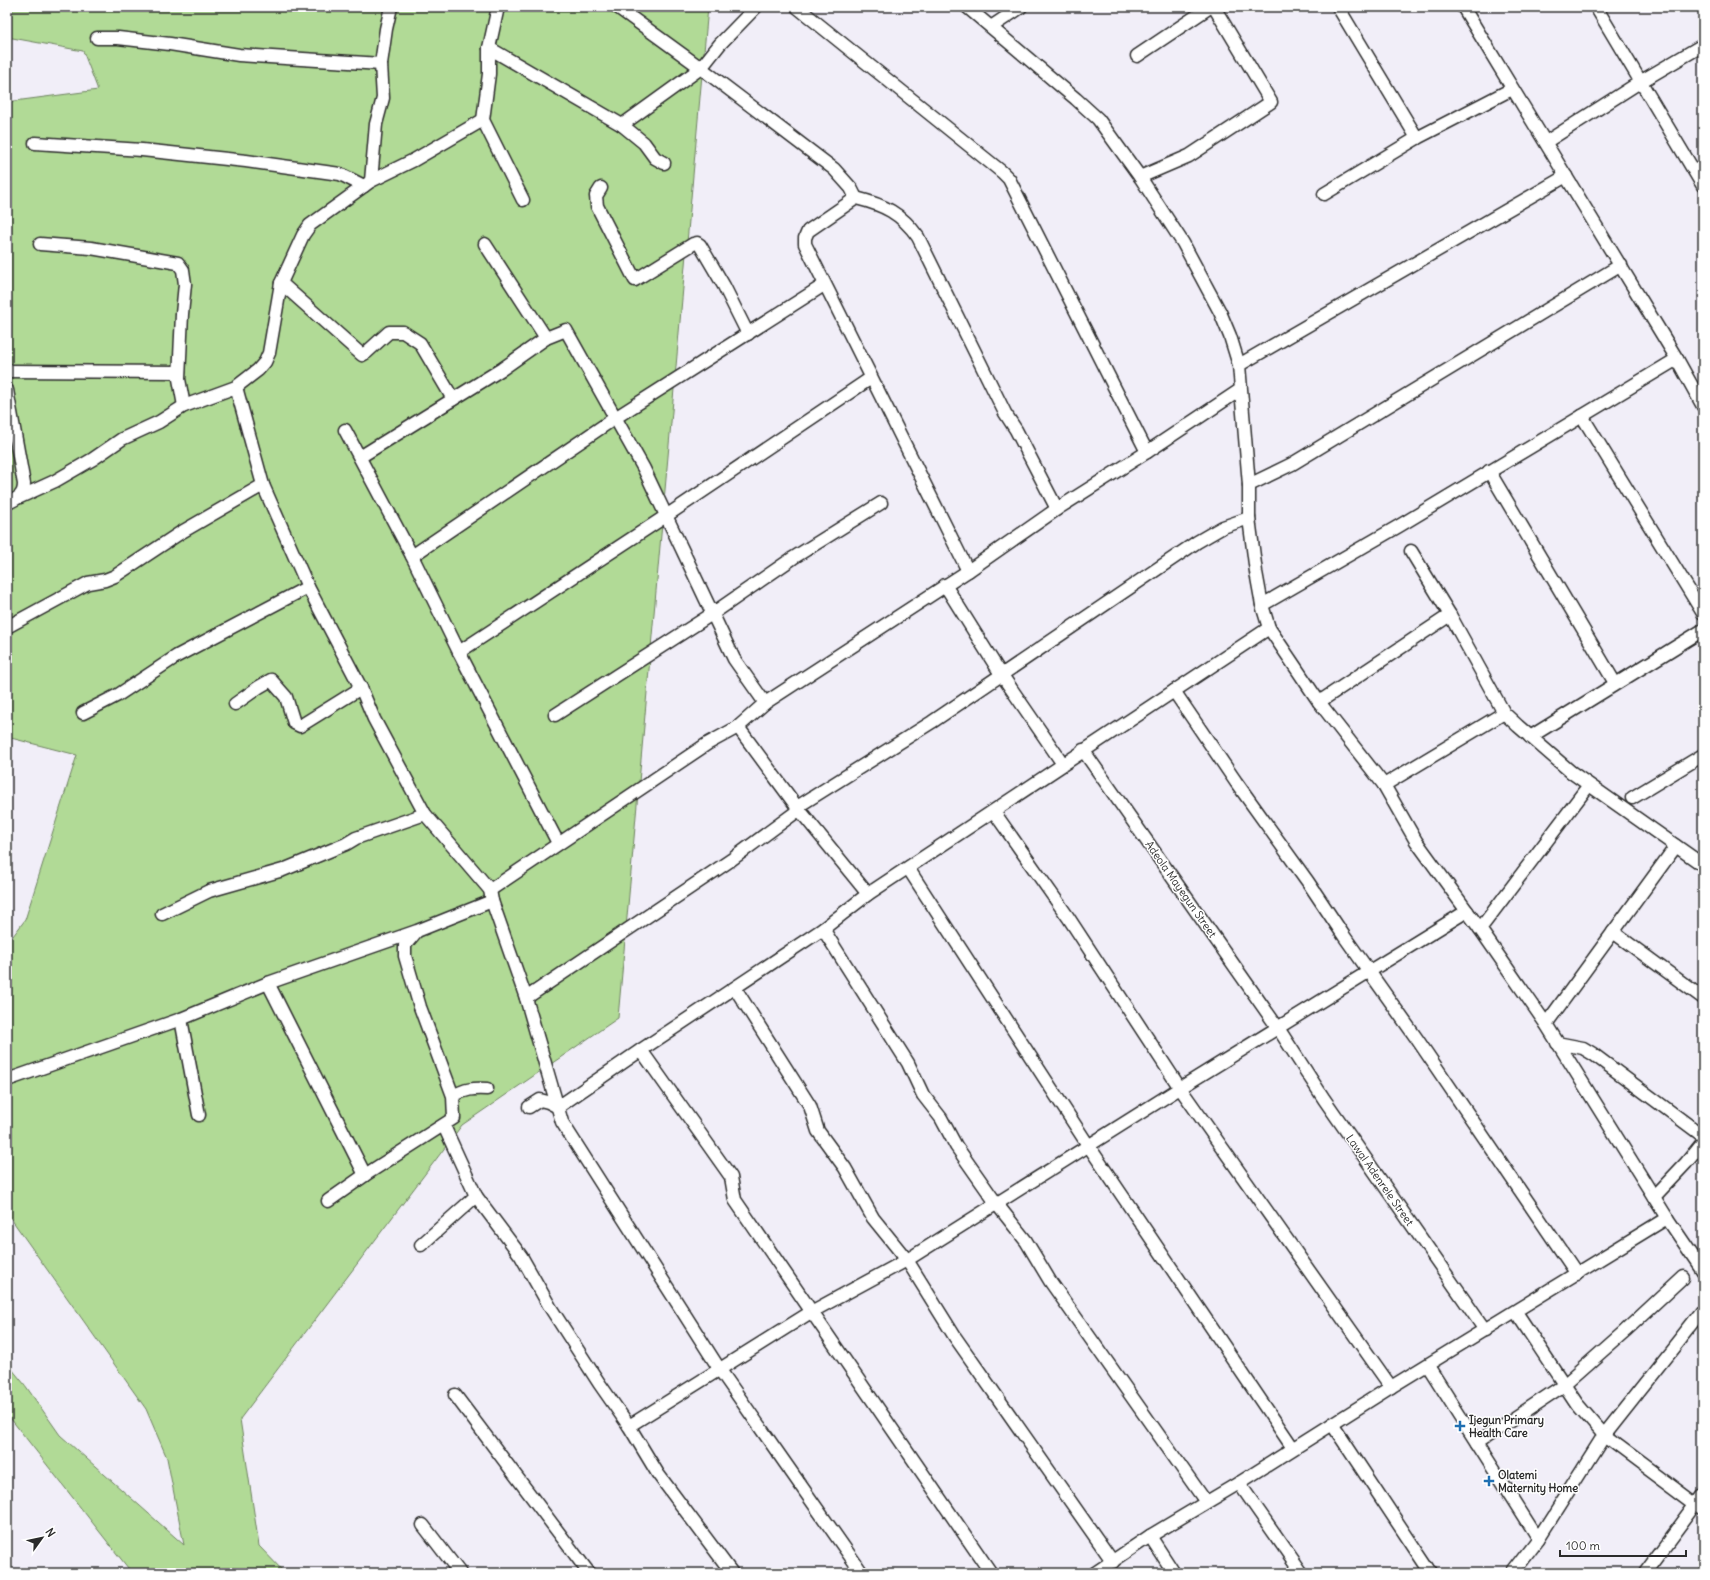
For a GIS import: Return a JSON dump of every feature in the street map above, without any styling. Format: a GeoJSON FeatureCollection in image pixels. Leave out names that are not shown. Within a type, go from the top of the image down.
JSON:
{"type":"FeatureCollection","features":[{"type":"Feature","properties":{"kind":"street"},"geometry":{"type":"LineString","coordinates":[[368,183],[376,124],[383,98],[381,64],[391,7]]}},
{"type":"Feature","properties":{"kind":"street"},"geometry":{"type":"LineString","coordinates":[[498,7],[490,48],[489,74],[483,120],[523,200]]}},
{"type":"Feature","properties":{"kind":"street"},"geometry":{"type":"LineString","coordinates":[[617,7],[701,68],[834,169],[851,188],[856,198],[886,207],[908,223],[918,237],[1005,413],[1016,430],[1057,509]]}},
{"type":"Feature","properties":{"kind":"street"},"geometry":{"type":"LineString","coordinates":[[622,125],[701,68],[720,44],[756,7]]}},
{"type":"Feature","properties":{"kind":"street"},"geometry":{"type":"LineString","coordinates":[[798,7],[1009,179],[1147,452]]}},
{"type":"Feature","properties":{"kind":"street"},"geometry":{"type":"LineString","coordinates":[[967,7],[1098,119],[1140,177],[1183,243],[1220,312],[1230,336],[1239,365],[1249,485],[1249,518],[1256,572],[1262,605],[1269,628],[1319,702],[1384,785],[1416,841],[1480,929],[1546,1024],[1557,1044],[1667,1218],[1703,1271]]}},
{"type":"Feature","properties":{"kind":"street"},"geometry":{"type":"LineString","coordinates":[[991,27],[1021,7]]}},
{"type":"Feature","properties":{"kind":"street"},"geometry":{"type":"LineString","coordinates":[[1137,56],[1210,7]]}},
{"type":"Feature","properties":{"kind":"street"},"geometry":{"type":"LineString","coordinates":[[1140,177],[1189,156],[1271,102],[1214,7]]}},
{"type":"Feature","properties":{"kind":"street"},"geometry":{"type":"LineString","coordinates":[[1338,7],[1417,138]]}},
{"type":"Feature","properties":{"kind":"street"},"geometry":{"type":"LineString","coordinates":[[1463,7],[1677,359],[1700,391],[1703,406]]}},
{"type":"Feature","properties":{"kind":"street"},"geometry":{"type":"LineString","coordinates":[[1596,7],[1703,186]]}},
{"type":"Feature","properties":{"kind":"street"},"geometry":{"type":"LineString","coordinates":[[97,38],[118,38],[239,55],[381,64]]}},
{"type":"Feature","properties":{"kind":"street"},"geometry":{"type":"LineString","coordinates":[[1546,142],[1640,82],[1703,45]]}},
{"type":"Feature","properties":{"kind":"street"},"geometry":{"type":"LineString","coordinates":[[490,48],[622,125],[644,143],[655,158],[664,163]]}},
{"type":"Feature","properties":{"kind":"street"},"geometry":{"type":"LineString","coordinates":[[1324,194],[1417,138],[1512,89]]}},
{"type":"Feature","properties":{"kind":"street"},"geometry":{"type":"LineString","coordinates":[[7,503],[55,481],[93,459],[122,439],[160,422],[184,406],[236,387],[258,370],[266,362],[269,353],[281,283],[303,235],[310,225],[368,183],[414,160],[483,120]]}},
{"type":"Feature","properties":{"kind":"street"},"geometry":{"type":"LineString","coordinates":[[35,143],[142,150],[246,161],[340,174],[368,183]]}},
{"type":"Feature","properties":{"kind":"street"},"geometry":{"type":"LineString","coordinates":[[1239,365],[1566,176]]}},
{"type":"Feature","properties":{"kind":"street"},"geometry":{"type":"LineString","coordinates":[[601,188],[596,196],[597,206],[635,280],[697,243],[700,245],[724,286],[748,334]]}},
{"type":"Feature","properties":{"kind":"street"},"geometry":{"type":"LineString","coordinates":[[856,198],[808,231],[805,238],[805,244],[824,285],[968,571]]}},
{"type":"Feature","properties":{"kind":"street"},"geometry":{"type":"LineString","coordinates":[[40,244],[91,248],[178,263],[183,270],[185,284],[179,372],[179,384],[184,406]]}},
{"type":"Feature","properties":{"kind":"street"},"geometry":{"type":"LineString","coordinates":[[485,244],[546,338]]}},
{"type":"Feature","properties":{"kind":"street"},"geometry":{"type":"LineString","coordinates":[[1249,485],[1292,464],[1621,265]]}},
{"type":"Feature","properties":{"kind":"street"},"geometry":{"type":"LineString","coordinates":[[281,283],[362,355],[390,332],[403,332],[420,343],[454,399]]}},
{"type":"Feature","properties":{"kind":"street"},"geometry":{"type":"LineString","coordinates":[[412,556],[615,418],[824,285]]}},
{"type":"Feature","properties":{"kind":"street"},"geometry":{"type":"LineString","coordinates":[[360,457],[502,369],[546,338],[566,330],[644,469],[734,659],[766,703]]}},
{"type":"Feature","properties":{"kind":"street"},"geometry":{"type":"LineString","coordinates":[[1262,605],[1399,526],[1677,359]]}},
{"type":"Feature","properties":{"kind":"street"},"geometry":{"type":"LineString","coordinates":[[7,371],[179,372]]}},
{"type":"Feature","properties":{"kind":"street"},"geometry":{"type":"LineString","coordinates":[[459,652],[666,516],[871,378]]}},
{"type":"Feature","properties":{"kind":"street"},"geometry":{"type":"LineString","coordinates":[[236,387],[263,485],[308,587],[360,688],[374,719],[425,814],[491,896],[526,998],[562,1122],[720,1370],[862,1573]]}},
{"type":"Feature","properties":{"kind":"street"},"geometry":{"type":"LineString","coordinates":[[7,390],[24,484],[24,490],[20,497]]}},
{"type":"Feature","properties":{"kind":"street"},"geometry":{"type":"LineString","coordinates":[[10,1078],[181,1019],[268,983],[417,931],[491,896],[558,844],[707,744],[738,727],[766,703],[968,571],[1057,509],[1147,452],[1240,390]]}},
{"type":"Feature","properties":{"kind":"street"},"geometry":{"type":"LineString","coordinates":[[1582,416],[1703,613]]}},
{"type":"Feature","properties":{"kind":"street"},"geometry":{"type":"LineString","coordinates":[[345,430],[412,556],[459,652],[558,844]]}},
{"type":"Feature","properties":{"kind":"street"},"geometry":{"type":"LineString","coordinates":[[1489,471],[1615,683]]}},
{"type":"Feature","properties":{"kind":"street"},"geometry":{"type":"LineString","coordinates":[[7,627],[88,583],[105,580],[115,576],[180,533],[263,485]]}},
{"type":"Feature","properties":{"kind":"street"},"geometry":{"type":"LineString","coordinates":[[555,716],[712,614],[793,558],[881,503]]}},
{"type":"Feature","properties":{"kind":"street"},"geometry":{"type":"LineString","coordinates":[[526,998],[731,860],[796,812],[797,806],[932,722],[1197,542],[1222,527],[1249,518]]}},
{"type":"Feature","properties":{"kind":"street"},"geometry":{"type":"LineString","coordinates":[[1411,551],[1450,615],[1504,712],[1530,737],[1589,785],[1703,865]]}},
{"type":"Feature","properties":{"kind":"street"},"geometry":{"type":"LineString","coordinates":[[945,585],[1001,674],[1063,764]]}},
{"type":"Feature","properties":{"kind":"street"},"geometry":{"type":"LineString","coordinates":[[83,713],[118,695],[177,656],[308,587]]}},
{"type":"Feature","properties":{"kind":"street"},"geometry":{"type":"LineString","coordinates":[[1319,702],[1450,615]]}},
{"type":"Feature","properties":{"kind":"street"},"geometry":{"type":"LineString","coordinates":[[558,1107],[640,1050],[823,930],[868,894],[994,812],[1063,764],[1269,628]]}},
{"type":"Feature","properties":{"kind":"street"},"geometry":{"type":"LineString","coordinates":[[1530,737],[1615,683],[1703,630]]}},
{"type":"Feature","properties":{"kind":"street"},"geometry":{"type":"LineString","coordinates":[[235,704],[271,680],[286,697],[294,723],[300,726],[360,688]]}},
{"type":"Feature","properties":{"kind":"street"},"geometry":{"type":"LineString","coordinates":[[1174,690],[1236,782],[1308,882],[1577,1274]]}},
{"type":"Feature","properties":{"kind":"street"},"geometry":{"type":"LineString","coordinates":[[1384,785],[1504,712]]}},
{"type":"Feature","properties":{"kind":"street"},"geometry":{"type":"LineString","coordinates":[[738,727],[797,806],[868,894]]}},
{"type":"Feature","properties":{"kind":"street","name":"Adeola Mayegun Street"},"geometry":{"type":"LineString","coordinates":[[1084,750],[1278,1028]]}},
{"type":"Feature","properties":{"kind":"street"},"geometry":{"type":"LineString","coordinates":[[1632,798],[1703,755]]}},
{"type":"Feature","properties":{"kind":"street"},"geometry":{"type":"LineString","coordinates":[[1480,929],[1589,785]]}},
{"type":"Feature","properties":{"kind":"street"},"geometry":{"type":"LineString","coordinates":[[994,812],[1068,917],[1180,1088],[1391,1387]]}},
{"type":"Feature","properties":{"kind":"street"},"geometry":{"type":"LineString","coordinates":[[162,914],[209,891],[283,870],[346,844],[356,838],[425,814]]}},
{"type":"Feature","properties":{"kind":"street"},"geometry":{"type":"LineString","coordinates":[[1546,1024],[1676,846]]}},
{"type":"Feature","properties":{"kind":"street"},"geometry":{"type":"LineString","coordinates":[[908,868],[1088,1145],[1293,1448]]}},
{"type":"Feature","properties":{"kind":"street"},"geometry":{"type":"LineString","coordinates":[[629,1426],[811,1312],[907,1260],[1088,1145],[1467,911]]}},
{"type":"Feature","properties":{"kind":"street"},"geometry":{"type":"LineString","coordinates":[[823,930],[908,1063],[923,1095],[934,1109],[956,1146],[996,1203],[1026,1241],[1050,1281],[1206,1502]]}},
{"type":"Feature","properties":{"kind":"street"},"geometry":{"type":"LineString","coordinates":[[328,1202],[365,1175],[444,1126],[454,1118],[453,1096],[420,1007],[405,956],[405,945],[417,931]]}},
{"type":"Feature","properties":{"kind":"street"},"geometry":{"type":"LineString","coordinates":[[1613,932],[1703,998]]}},
{"type":"Feature","properties":{"kind":"street"},"geometry":{"type":"LineString","coordinates":[[268,983],[365,1175]]}},
{"type":"Feature","properties":{"kind":"street"},"geometry":{"type":"LineString","coordinates":[[735,988],[810,1106],[818,1131],[845,1168],[873,1218],[907,1260],[955,1337],[1112,1562]]}},
{"type":"Feature","properties":{"kind":"street"},"geometry":{"type":"LineString","coordinates":[[181,1019],[200,1115]]}},
{"type":"Feature","properties":{"kind":"street","name":"Lawal Adenrele Street"},"geometry":{"type":"LineString","coordinates":[[1278,1028],[1324,1099],[1485,1330]]}},
{"type":"Feature","properties":{"kind":"street"},"geometry":{"type":"LineString","coordinates":[[1557,1044],[1583,1048],[1593,1054],[1703,1136]]}},
{"type":"Feature","properties":{"kind":"street"},"geometry":{"type":"LineString","coordinates":[[640,1050],[731,1177],[735,1200],[991,1573]]}},
{"type":"Feature","properties":{"kind":"street"},"geometry":{"type":"LineString","coordinates":[[453,1096],[472,1088],[487,1089]]}},
{"type":"Feature","properties":{"kind":"street"},"geometry":{"type":"LineString","coordinates":[[529,1108],[540,1100],[558,1107]]}},
{"type":"Feature","properties":{"kind":"street"},"geometry":{"type":"LineString","coordinates":[[444,1126],[476,1196],[521,1256],[550,1307],[598,1383],[629,1426],[658,1474],[732,1573]]}},
{"type":"Feature","properties":{"kind":"street"},"geometry":{"type":"LineString","coordinates":[[1654,1197],[1686,1164],[1703,1142]]}},
{"type":"Feature","properties":{"kind":"street"},"geometry":{"type":"LineString","coordinates":[[421,1245],[476,1196]]}},
{"type":"Feature","properties":{"kind":"street"},"geometry":{"type":"LineString","coordinates":[[1095,1573],[1150,1536],[1239,1483],[1391,1387],[1428,1366],[1667,1218]]}},
{"type":"Feature","properties":{"kind":"street"},"geometry":{"type":"LineString","coordinates":[[1477,1443],[1564,1385],[1684,1276]]}},
{"type":"Feature","properties":{"kind":"street"},"geometry":{"type":"LineString","coordinates":[[1512,1573],[1538,1539],[1604,1436],[1703,1310]]}},
{"type":"Feature","properties":{"kind":"street"},"geometry":{"type":"LineString","coordinates":[[1516,1312],[1577,1404],[1604,1436],[1701,1503],[1645,1573]]}},
{"type":"Feature","properties":{"kind":"street"},"geometry":{"type":"LineString","coordinates":[[1428,1366],[1538,1539]]}},
{"type":"Feature","properties":{"kind":"street"},"geometry":{"type":"LineString","coordinates":[[455,1395],[589,1573]]}},
{"type":"Feature","properties":{"kind":"street"},"geometry":{"type":"LineString","coordinates":[[1332,1424],[1432,1573]]}},
{"type":"Feature","properties":{"kind":"street"},"geometry":{"type":"LineString","coordinates":[[1239,1483],[1302,1573]]}},
{"type":"Feature","properties":{"kind":"street"},"geometry":{"type":"LineString","coordinates":[[423,1525],[460,1573]]}},
{"type":"Feature","properties":{"kind":"street"},"geometry":{"type":"LineString","coordinates":[[1150,1536],[1174,1573]]}},
{"type":"Feature","properties":{"kind":"green space"},"geometry":{"type":"Polygon","coordinates":[[[17,7],[708,7],[618,1018],[462,1125],[240,1419],[259,1546],[285,1573],[132,1573],[7,1414],[7,1363],[25,1385],[60,1435],[184,1545],[167,1458],[146,1409],[7,1213],[7,944],[25,920],[77,755],[7,737],[7,102],[98,90],[83,51],[7,37],[7,13],[17,7]]]}},
{"type":"Feature","properties":{"kind":"place","name":"Ijegun Primary Health Care"},"geometry":{"type":"Point","coordinates":[1460,1426]}},
{"type":"Feature","properties":{"kind":"place","name":"Olatemi Maternity Home"},"geometry":{"type":"Point","coordinates":[1489,1481]}}]}
